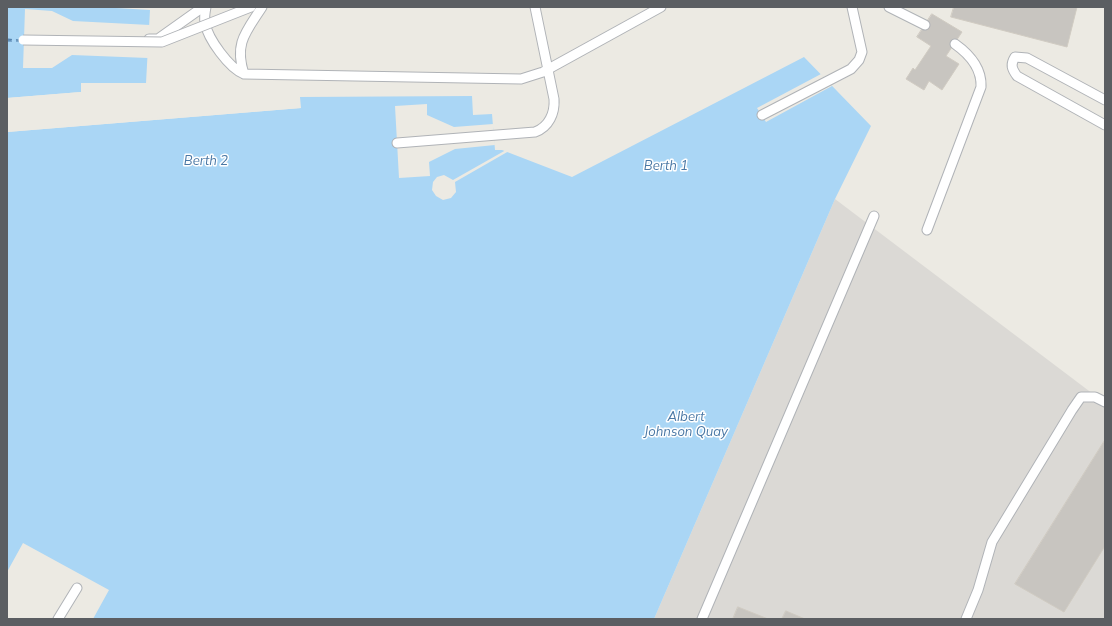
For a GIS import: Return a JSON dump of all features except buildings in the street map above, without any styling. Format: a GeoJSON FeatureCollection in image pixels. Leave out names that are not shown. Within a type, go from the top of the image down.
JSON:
{"type":"FeatureCollection","features":[{"type":"Feature","properties":{"kind":"lane"},"geometry":{"type":"LineString","coordinates":[[205,7],[158,39],[23,40],[162,42],[251,7]]}},
{"type":"Feature","properties":{"kind":"lane"},"geometry":{"type":"LineString","coordinates":[[205,7],[205,24],[216,46],[231,66],[244,74],[521,79],[534,76],[549,69],[661,7]]}},
{"type":"Feature","properties":{"kind":"lane"},"geometry":{"type":"LineString","coordinates":[[244,74],[239,60],[242,40],[262,7]]}},
{"type":"Feature","properties":{"kind":"lane"},"geometry":{"type":"LineString","coordinates":[[397,143],[538,131],[549,122],[554,107],[549,69],[535,7]]}},
{"type":"Feature","properties":{"kind":"lane"},"geometry":{"type":"LineString","coordinates":[[762,115],[851,69],[856,64],[862,52],[852,7]]}},
{"type":"Feature","properties":{"kind":"lane"},"geometry":{"type":"LineString","coordinates":[[888,7],[925,26]]}},
{"type":"Feature","properties":{"kind":"lane"},"geometry":{"type":"LineString","coordinates":[[927,230],[981,87],[980,78],[974,62],[966,52],[955,44]]}},
{"type":"Feature","properties":{"kind":"lane"},"geometry":{"type":"LineString","coordinates":[[1105,100],[1028,58],[1016,57],[1012,63],[1012,70],[1018,76],[1105,125]]}},
{"type":"Feature","properties":{"kind":"lane"},"geometry":{"type":"LineString","coordinates":[[702,619],[874,216]]}},
{"type":"Feature","properties":{"kind":"lane"},"geometry":{"type":"LineString","coordinates":[[966,619],[978,590],[992,542],[1072,410],[1081,397],[1096,397],[1105,402]]}},
{"type":"Feature","properties":{"kind":"lane"},"geometry":{"type":"LineString","coordinates":[[58,619],[77,588]]}},
{"type":"Feature","properties":{"kind":"shaded area"},"geometry":{"type":"Polygon","coordinates":[[[835,199],[1105,403],[1105,619],[654,619],[835,199]]]}},
{"type":"Feature","properties":{"kind":"water"},"geometry":{"type":"Polygon","coordinates":[[[7,7],[99,7],[150,10],[146,83],[81,83],[81,92],[7,98],[7,7]]]}},
{"type":"Feature","properties":{"kind":"water"},"geometry":{"type":"Polygon","coordinates":[[[804,57],[871,126],[835,199],[654,619],[7,619],[7,132],[301,108],[300,97],[472,96],[473,115],[492,114],[495,150],[502,150],[572,177],[804,57]]]}},
{"type":"Feature","properties":{"kind":"pier"},"geometry":{"type":"Polygon","coordinates":[[[25,9],[52,11],[73,21],[150,25],[148,58],[72,55],[52,68],[23,68],[25,9]]]}},
{"type":"Feature","properties":{"kind":"pier"},"geometry":{"type":"Polygon","coordinates":[[[821,74],[832,86],[766,122],[757,108],[821,74]]]}},
{"type":"Feature","properties":{"kind":"pier"},"geometry":{"type":"Polygon","coordinates":[[[83,92],[81,94],[7,100],[7,98],[83,92]]]}},
{"type":"Feature","properties":{"kind":"pier"},"geometry":{"type":"Polygon","coordinates":[[[427,104],[427,115],[454,127],[493,124],[495,145],[455,149],[429,162],[430,176],[399,178],[395,106],[427,104]]]}},
{"type":"Feature","properties":{"kind":"pier"},"geometry":{"type":"Polygon","coordinates":[[[288,107],[301,108],[7,132],[7,130],[288,107]]]}},
{"type":"Feature","properties":{"kind":"pier"},"geometry":{"type":"Polygon","coordinates":[[[506,150],[509,151],[455,182],[456,192],[451,198],[443,200],[436,196],[432,190],[433,182],[437,177],[444,175],[453,180],[506,150]]]}},
{"type":"Feature","properties":{"kind":"pier"},"geometry":{"type":"Polygon","coordinates":[[[23,543],[109,590],[93,619],[7,619],[7,572],[23,543]]]}},
{"type":"Feature","properties":{"kind":"ferry route"},"geometry":{"type":"LineString","coordinates":[[7,39],[19,40]]}},
{"type":"Feature","properties":{"kind":"ferry route"},"geometry":{"type":"LineString","coordinates":[[7,41],[19,41]]}},
{"type":"Feature","properties":{"kind":"water label","name":"Berth 2"},"geometry":{"type":"Point","coordinates":[206,161]}},
{"type":"Feature","properties":{"kind":"water label","name":"Berth 1"},"geometry":{"type":"Point","coordinates":[666,166]}},
{"type":"Feature","properties":{"kind":"water label","name":"Albert Johnson Quay"},"geometry":{"type":"Point","coordinates":[686,424]}}]}
